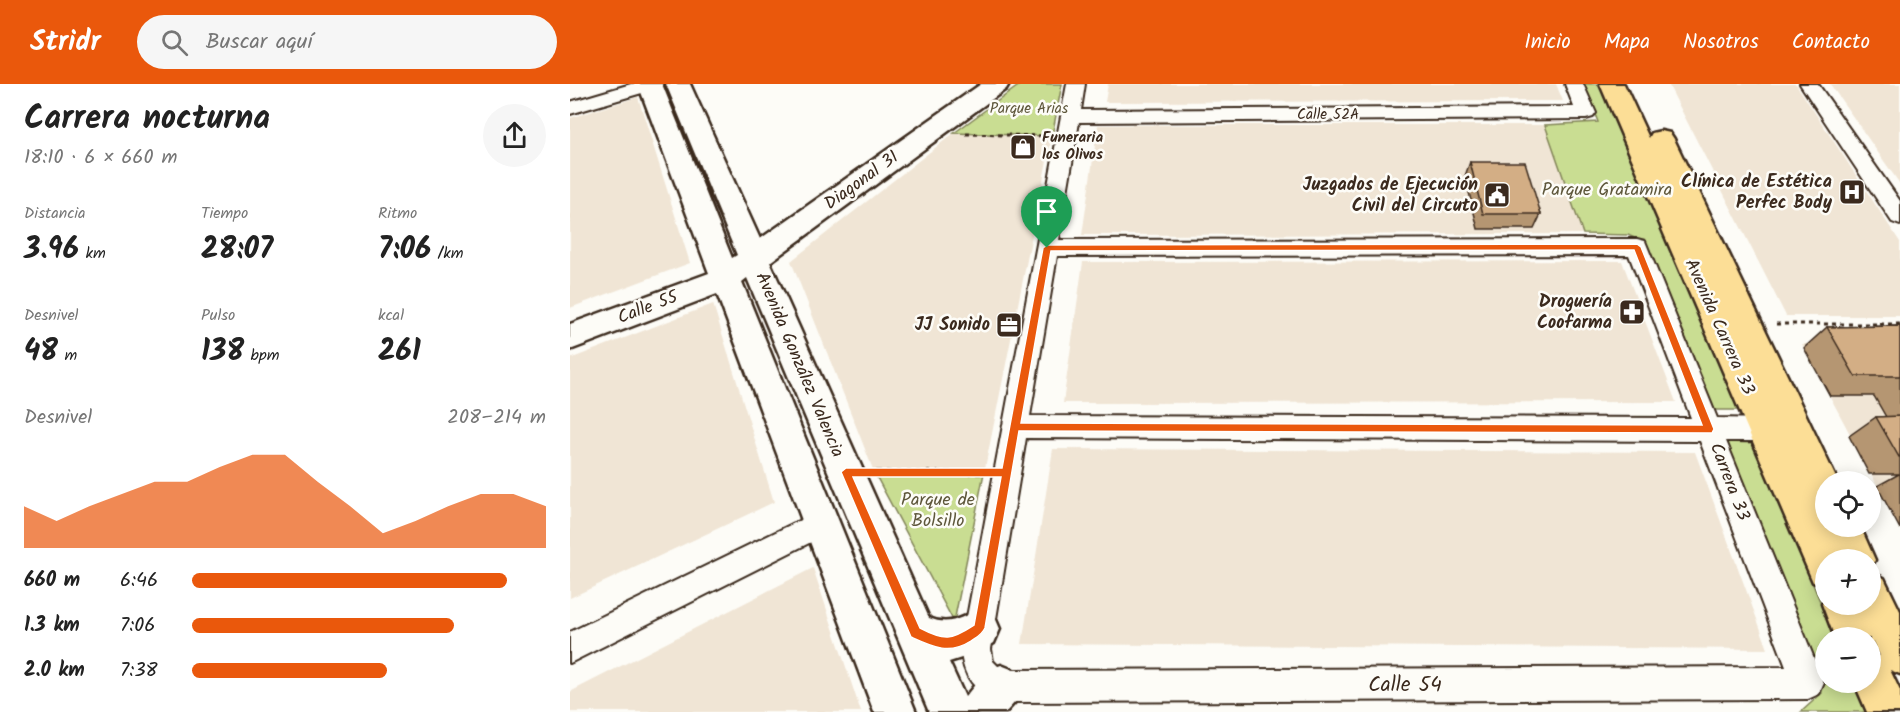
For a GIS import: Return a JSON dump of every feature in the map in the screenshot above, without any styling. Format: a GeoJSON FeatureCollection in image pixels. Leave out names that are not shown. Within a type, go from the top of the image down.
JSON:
{"type":"FeatureCollection","features":[{"type":"Feature","properties":{"kind":"main road","name":"Avenida Carrera 33"},"geometry":{"type":"LineString","coordinates":[[1612,84],[1817,549]]}},
{"type":"Feature","properties":{"kind":"main road","name":"Avenida Carrera 33"},"geometry":{"type":"LineString","coordinates":[[1635,84],[1815,471]]}},
{"type":"Feature","properties":{"kind":"main road"},"geometry":{"type":"LineString","coordinates":[[1881,614],[1900,654]]}},
{"type":"Feature","properties":{"kind":"main road"},"geometry":{"type":"LineString","coordinates":[[1879,693],[1888,712]]}},
{"type":"Feature","properties":{"kind":"street","name":"Avenida González Valencia"},"geometry":{"type":"LineString","coordinates":[[651,84],[740,268],[846,472],[950,712]]}},
{"type":"Feature","properties":{"kind":"street"},"geometry":{"type":"LineString","coordinates":[[570,108],[651,84]]}},
{"type":"Feature","properties":{"kind":"street","name":"Avenida González Valencia"},"geometry":{"type":"LineString","coordinates":[[678,84],[740,268],[821,523],[895,712]]}},
{"type":"Feature","properties":{"kind":"street","name":"Diagonal 31"},"geometry":{"type":"LineString","coordinates":[[740,268],[997,84]]}},
{"type":"Feature","properties":{"kind":"street"},"geometry":{"type":"LineString","coordinates":[[990,699],[976,660],[980,628],[1076,84]]}},
{"type":"Feature","properties":{"kind":"street","name":"Calle 52A"},"geometry":{"type":"LineString","coordinates":[[1069,126],[1586,113],[1574,84]]}},
{"type":"Feature","properties":{"kind":"street"},"geometry":{"type":"LineString","coordinates":[[1809,84],[1900,217]]}},
{"type":"Feature","properties":{"kind":"street","name":"Carrera 33"},"geometry":{"type":"LineString","coordinates":[[1047,248],[1637,247],[1808,683]]}},
{"type":"Feature","properties":{"kind":"street","name":"Calle 55"},"geometry":{"type":"LineString","coordinates":[[570,337],[740,268]]}},
{"type":"Feature","properties":{"kind":"street"},"geometry":{"type":"LineString","coordinates":[[1015,427],[1764,430]]}},
{"type":"Feature","properties":{"kind":"street"},"geometry":{"type":"LineString","coordinates":[[570,648],[821,523]]}},
{"type":"Feature","properties":{"kind":"street"},"geometry":{"type":"LineString","coordinates":[[916,633],[947,644],[958,642],[980,628]]}},
{"type":"Feature","properties":{"kind":"street","name":"Calle 54"},"geometry":{"type":"LineString","coordinates":[[990,699],[1808,683]]}},
{"type":"Feature","properties":{"kind":"path"},"geometry":{"type":"LineString","coordinates":[[929,133],[1069,126]]}},
{"type":"Feature","properties":{"kind":"path"},"geometry":{"type":"LineString","coordinates":[[1772,324],[1900,324]]}},
{"type":"Feature","properties":{"kind":"path"},"geometry":{"type":"LineString","coordinates":[[846,472],[1007,473]]}},
{"type":"Feature","properties":{"kind":"shaded area"},"geometry":{"type":"Polygon","coordinates":[[[1108,84],[1556,84],[1563,101],[1105,102],[1108,84]]]}},
{"type":"Feature","properties":{"kind":"shaded area"},"geometry":{"type":"Polygon","coordinates":[[[1668,84],[1796,84],[1900,242],[1900,316],[1786,316],[1668,84]]]}},
{"type":"Feature","properties":{"kind":"shaded area"},"geometry":{"type":"Polygon","coordinates":[[[1830,84],[1900,84],[1900,184],[1830,84]]]}},
{"type":"Feature","properties":{"kind":"shaded area"},"geometry":{"type":"Polygon","coordinates":[[[638,97],[690,263],[570,308],[570,118],[638,97]]]}},
{"type":"Feature","properties":{"kind":"shaded area"},"geometry":{"type":"Polygon","coordinates":[[[1098,125],[1545,125],[1583,234],[1082,235],[1098,125]]]}},
{"type":"Feature","properties":{"kind":"shaded area"},"geometry":{"type":"Polygon","coordinates":[[[954,133],[1052,136],[984,473],[874,472],[791,261],[954,133]]]}},
{"type":"Feature","properties":{"kind":"shaded area"},"geometry":{"type":"Polygon","coordinates":[[[1622,261],[1676,402],[1063,403],[1083,262],[1622,261]]]}},
{"type":"Feature","properties":{"kind":"shaded area"},"geometry":{"type":"Polygon","coordinates":[[[713,304],[774,502],[570,598],[570,359],[713,304]]]}},
{"type":"Feature","properties":{"kind":"shaded area"},"geometry":{"type":"Polygon","coordinates":[[[1900,342],[1900,528],[1881,492],[1881,471],[1870,471],[1802,344],[1900,342]]]}},
{"type":"Feature","properties":{"kind":"shaded area"},"geometry":{"type":"Polygon","coordinates":[[[1053,449],[1695,452],[1768,649],[1022,644],[1053,449]]]}},
{"type":"Feature","properties":{"kind":"shaded area"},"geometry":{"type":"Polygon","coordinates":[[[813,568],[861,712],[570,712],[570,692],[813,568]]]}},
{"type":"Feature","properties":{"kind":"green space","name":"Parque Arias"},"geometry":{"type":"Polygon","coordinates":[[[1021,84],[1062,84],[1052,136],[954,133],[1021,84]]]}},
{"type":"Feature","properties":{"kind":"green space","name":"Parque Gratamira"},"geometry":{"type":"Polygon","coordinates":[[[1584,84],[1602,84],[1743,410],[1713,410],[1644,242],[1628,235],[1583,234],[1545,125],[1598,122],[1584,84]]]}},
{"type":"Feature","properties":{"kind":"green space"},"geometry":{"type":"Polygon","coordinates":[[[1727,442],[1754,443],[1815,589],[1815,615],[1826,615],[1831,627],[1815,627],[1815,675],[1727,442]]]}},
{"type":"Feature","properties":{"kind":"green space","name":"Parque de Bolsillo"},"geometry":{"type":"Polygon","coordinates":[[[874,472],[984,473],[954,622],[874,472]]]}},
{"type":"Feature","properties":{"kind":"green space"},"geometry":{"type":"Polygon","coordinates":[[[1822,693],[1858,693],[1866,712],[1801,712],[1822,693]]]}},
{"type":"Feature","properties":{"kind":"building"},"geometry":{"type":"Polygon","coordinates":[[[1470,162],[1525,162],[1541,214],[1483,214],[1470,162]]]}},
{"type":"Feature","properties":{"kind":"building"},"geometry":{"type":"Polygon","coordinates":[[[1900,326],[1900,376],[1855,376],[1827,327],[1900,326]]]}},
{"type":"Feature","properties":{"kind":"building"},"geometry":{"type":"Polygon","coordinates":[[[1900,416],[1900,457],[1899,457],[1876,417],[1900,416]]]}},
{"type":"Feature","properties":{"kind":"place","name":"Funeraria los Olivos"},"geometry":{"type":"Point","coordinates":[1023,147]}},
{"type":"Feature","properties":{"kind":"place","name":"Clínica de Estética Perfec Body"},"geometry":{"type":"Point","coordinates":[1852,192]}},
{"type":"Feature","properties":{"kind":"place","name":"Juzgados de Ejecución Civil del Circuto"},"geometry":{"type":"Point","coordinates":[1497,195]}},
{"type":"Feature","properties":{"kind":"place","name":"Droguería Coofarma"},"geometry":{"type":"Point","coordinates":[1632,312]}},
{"type":"Feature","properties":{"kind":"place","name":"JJ Sonido"},"geometry":{"type":"Point","coordinates":[1009,325]}},
{"type":"Feature","properties":{"kind":"route"},"geometry":{"type":"LineString","coordinates":[[1047,248],[1007,473],[846,472],[916,633],[936,642],[947,644],[958,642],[980,628],[1015,427],[1709,429],[1637,247],[1047,248]]}}]}
